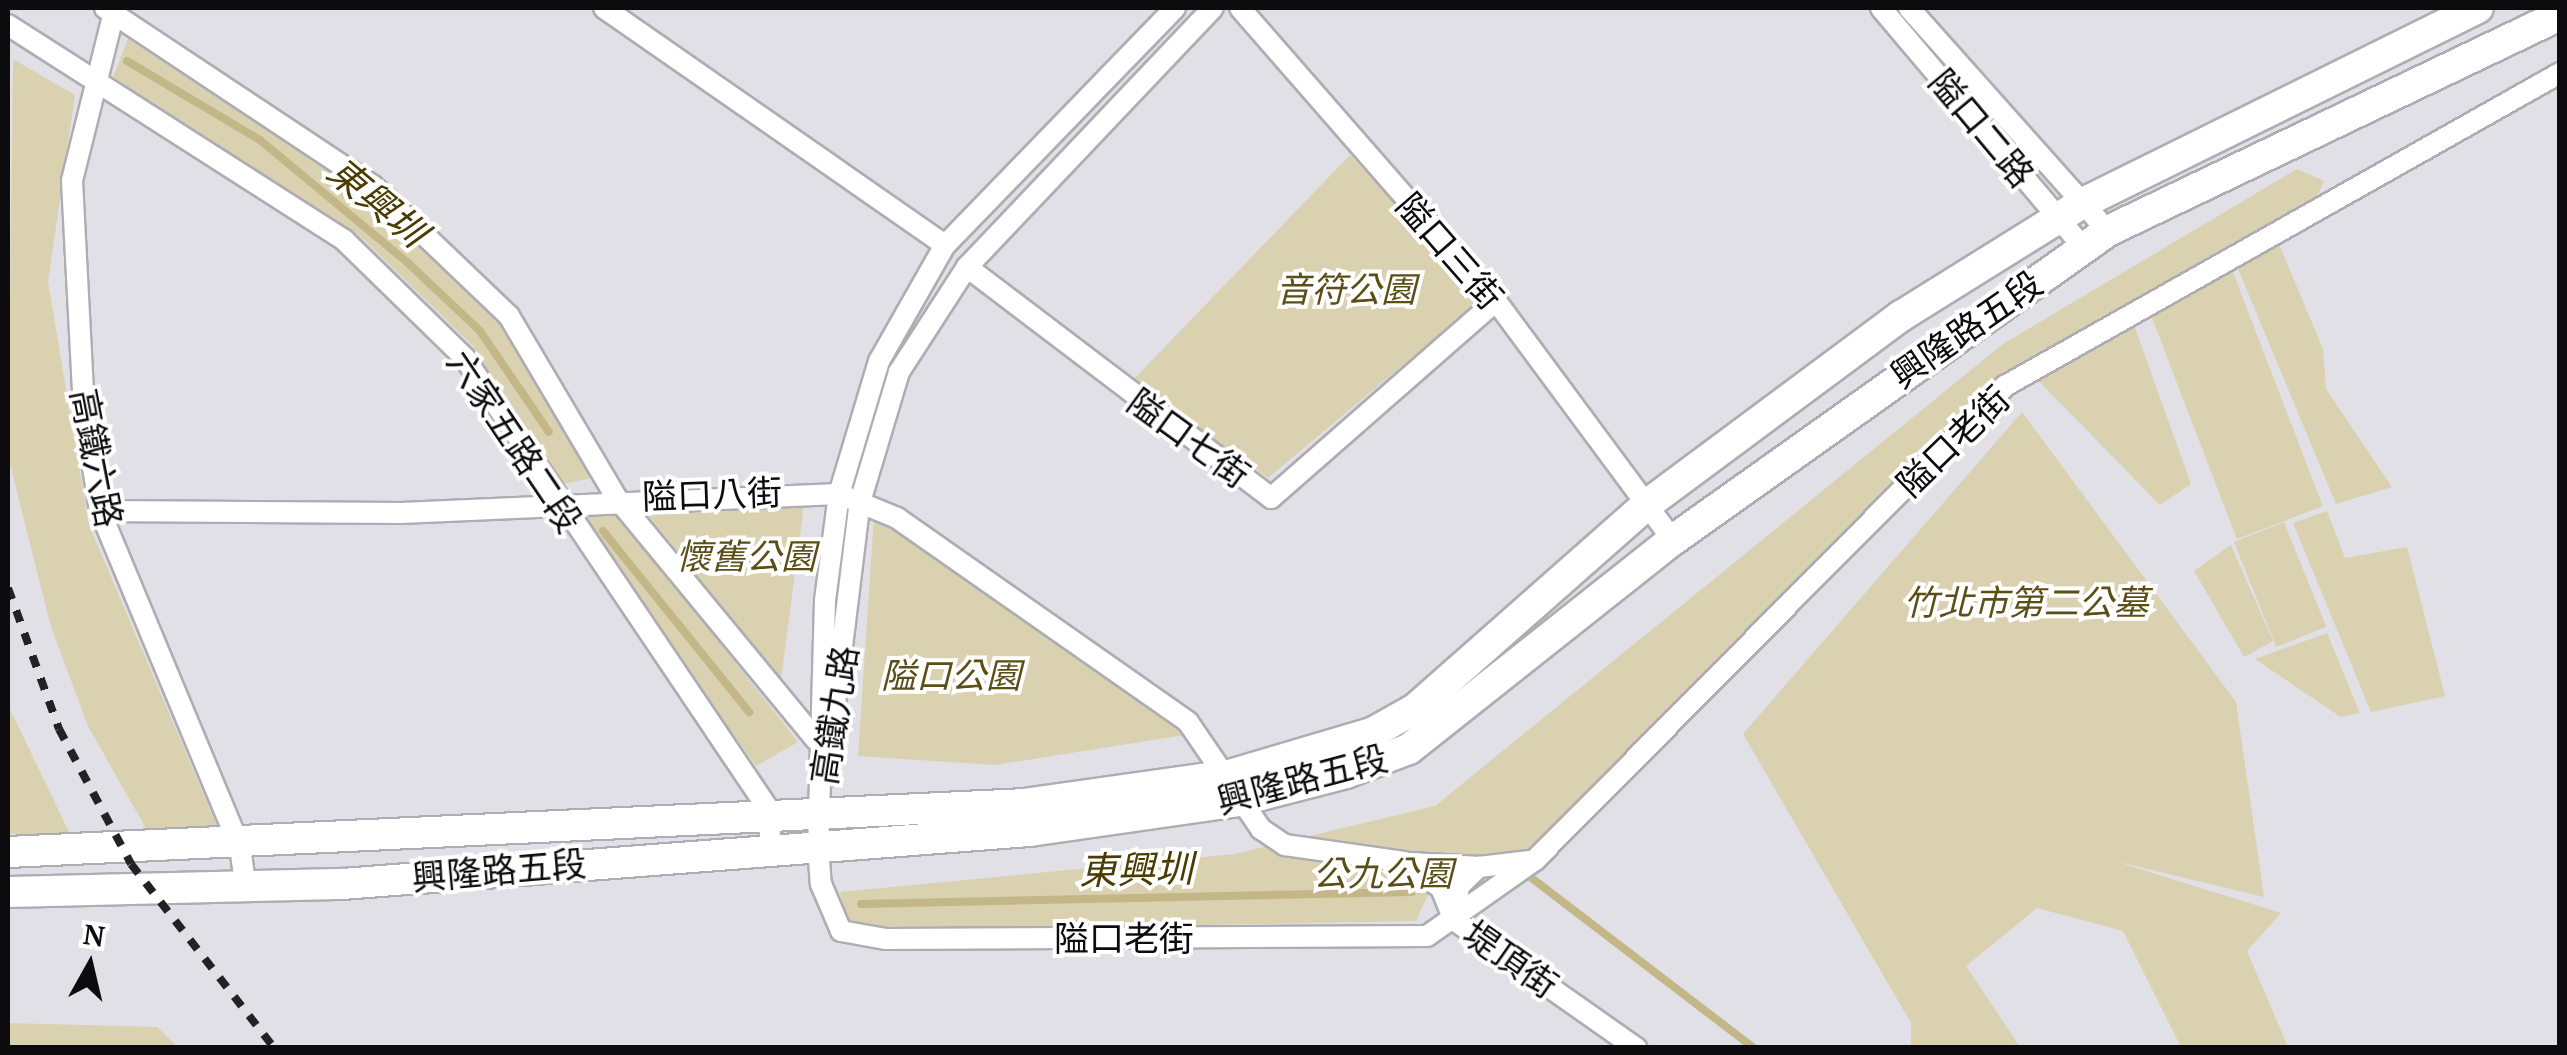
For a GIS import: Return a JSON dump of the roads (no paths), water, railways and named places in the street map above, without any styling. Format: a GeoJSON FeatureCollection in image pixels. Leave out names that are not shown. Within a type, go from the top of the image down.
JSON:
{"type":"FeatureCollection","features":[{"type":"Feature","properties":{"kind":"street"},"geometry":{"type":"LineString","coordinates":[[604,8],[945,246]]}},
{"type":"Feature","properties":{"kind":"street","name":"高鐵九路"},"geometry":{"type":"LineString","coordinates":[[819,808],[816,740],[839,494],[880,360],[945,246],[1175,8]]}},
{"type":"Feature","properties":{"kind":"street","name":"高鐵九路"},"geometry":{"type":"LineString","coordinates":[[819,808],[860,502],[899,372],[967,267],[1213,8]]}},
{"type":"Feature","properties":{"kind":"street","name":"隘口三街"},"geometry":{"type":"LineString","coordinates":[[1240,8],[1496,301],[1673,540]]}},
{"type":"Feature","properties":{"kind":"street","name":"隘口二路"},"geometry":{"type":"LineString","coordinates":[[1881,8],[2096,239]]}},
{"type":"Feature","properties":{"kind":"street","name":"隘口二路"},"geometry":{"type":"LineString","coordinates":[[1909,8],[2069,212],[2096,239]]}},
{"type":"Feature","properties":{"kind":"street","name":"興隆路五段"},"geometry":{"type":"LineString","coordinates":[[8,852],[240,847],[768,810],[1024,804],[1234,788],[1372,733],[1416,709],[1645,506],[1901,316],[2069,212],[2478,8]]}},
{"type":"Feature","properties":{"kind":"street","name":"高鐵六路"},"geometry":{"type":"LineString","coordinates":[[111,9],[91,79],[72,180],[72,298],[100,512],[240,847],[246,889]]}},
{"type":"Feature","properties":{"kind":"street","name":"六家五路二段"},"geometry":{"type":"LineString","coordinates":[[111,9],[373,186],[496,303],[548,372],[616,497],[816,740]]}},
{"type":"Feature","properties":{"kind":"street","name":"興隆路五段"},"geometry":{"type":"LineString","coordinates":[[8,892],[246,889],[770,847],[820,868],[1030,831],[1410,749],[1673,540],[2096,239],[2560,15]]}},
{"type":"Feature","properties":{"kind":"street","name":"六家五路二段"},"geometry":{"type":"LineString","coordinates":[[8,25],[344,240],[464,357],[553,500],[768,810]]}},
{"type":"Feature","properties":{"kind":"street","name":"隘口老街"},"geometry":{"type":"LineString","coordinates":[[819,808],[820,868],[841,931],[886,939],[1427,936],[1536,860],[2004,386],[2560,73]]}},
{"type":"Feature","properties":{"kind":"street","name":"隘口七街"},"geometry":{"type":"LineString","coordinates":[[967,267],[1272,498],[1496,301]]}},
{"type":"Feature","properties":{"kind":"street","name":"隘口八街"},"geometry":{"type":"LineString","coordinates":[[100,512],[400,513],[616,497],[839,494],[897,518],[1188,722],[1234,788]]}},
{"type":"Feature","properties":{"kind":"street"},"geometry":{"type":"LineString","coordinates":[[1234,788],[1285,845],[1479,868],[1536,860]]}},
{"type":"Feature","properties":{"kind":"street"},"geometry":{"type":"LineString","coordinates":[[768,810],[770,847]]}},
{"type":"Feature","properties":{"kind":"street","name":"堤頂街"},"geometry":{"type":"LineString","coordinates":[[1404,862],[1440,888],[1454,920],[1636,1048]]}},
{"type":"Feature","properties":{"kind":"street"},"geometry":{"type":"LineString","coordinates":[[1454,920],[1460,886],[1479,868]]}},
{"type":"Feature","properties":{"kind":"waterway","name":"東興圳"},"geometry":{"type":"LineString","coordinates":[[127,61],[260,140],[407,262],[480,331],[549,432]]}},
{"type":"Feature","properties":{"kind":"waterway","name":"東興圳"},"geometry":{"type":"LineString","coordinates":[[603,531],[749,712]]}},
{"type":"Feature","properties":{"kind":"waterway","name":"東興圳"},"geometry":{"type":"LineString","coordinates":[[1525,873],[1754,1048]]}},
{"type":"Feature","properties":{"kind":"waterway","name":"東興圳"},"geometry":{"type":"LineString","coordinates":[[861,904],[1412,892]]}},
{"type":"Feature","properties":{"kind":"railway"},"geometry":{"type":"LineString","coordinates":[[8,588],[59,729],[131,864],[274,1048]]}},
{"type":"Feature","properties":{"kind":"park label","name":"音符公園"},"geometry":{"type":"Point","coordinates":[1346,289]}},
{"type":"Feature","properties":{"kind":"park label","name":"懷舊公園"},"geometry":{"type":"Point","coordinates":[746,556]}},
{"type":"Feature","properties":{"kind":"park label","name":"竹北市第二公墓"},"geometry":{"type":"Point","coordinates":[2026,602]}},
{"type":"Feature","properties":{"kind":"park label","name":"隘口公園"},"geometry":{"type":"Point","coordinates":[951,675]}},
{"type":"Feature","properties":{"kind":"park label","name":"公九公園"},"geometry":{"type":"Point","coordinates":[1383,873]}}]}
